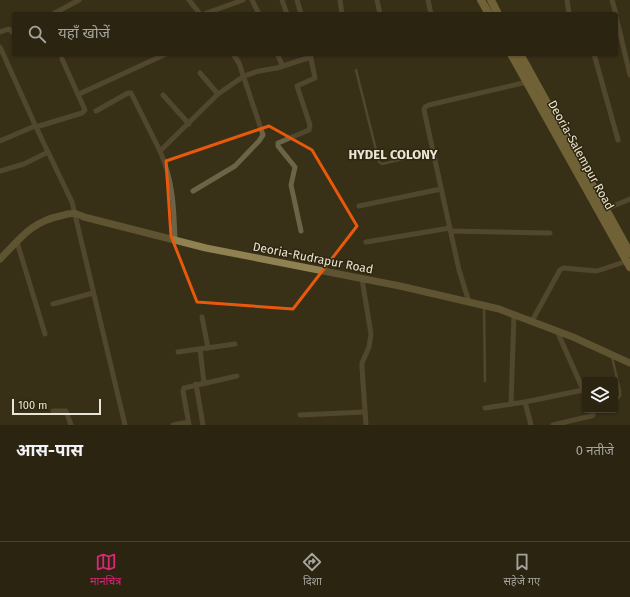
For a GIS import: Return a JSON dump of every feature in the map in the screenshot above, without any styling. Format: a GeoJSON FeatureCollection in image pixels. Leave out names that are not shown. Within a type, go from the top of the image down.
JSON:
{"type":"FeatureCollection","features":[{"type":"Feature","properties":{"kind":"highway"},"geometry":{"type":"LineString","coordinates":[[481,0],[488,12]]}},
{"type":"Feature","properties":{"kind":"highway"},"geometry":{"type":"LineString","coordinates":[[490,0],[497,12]]}},
{"type":"Feature","properties":{"kind":"highway","name":"Deoria-Salempur Road"},"geometry":{"type":"LineString","coordinates":[[512,56],[628,264]]}},
{"type":"Feature","properties":{"kind":"highway","name":"Deoria-Salempur Road"},"geometry":{"type":"LineString","coordinates":[[521,56],[630,253]]}},
{"type":"Feature","properties":{"kind":"main road","name":"Deoria-Rudrapur Road"},"geometry":{"type":"LineString","coordinates":[[74,212],[84,217],[206,248],[362,279],[499,309],[557,331],[630,363]]}},
{"type":"Feature","properties":{"kind":"main road"},"geometry":{"type":"LineString","coordinates":[[0,258],[32,226],[49,218],[74,212]]}},
{"type":"Feature","properties":{"kind":"street"},"geometry":{"type":"LineString","coordinates":[[188,0],[198,12]]}},
{"type":"Feature","properties":{"kind":"street"},"geometry":{"type":"LineString","coordinates":[[210,12],[243,0]]}},
{"type":"Feature","properties":{"kind":"street"},"geometry":{"type":"LineString","coordinates":[[252,0],[258,12]]}},
{"type":"Feature","properties":{"kind":"street"},"geometry":{"type":"LineString","coordinates":[[282,0],[286,12]]}},
{"type":"Feature","properties":{"kind":"street"},"geometry":{"type":"LineString","coordinates":[[297,0],[300,12]]}},
{"type":"Feature","properties":{"kind":"street"},"geometry":{"type":"LineString","coordinates":[[340,0],[342,12]]}},
{"type":"Feature","properties":{"kind":"street"},"geometry":{"type":"LineString","coordinates":[[377,0],[380,12]]}},
{"type":"Feature","properties":{"kind":"street"},"geometry":{"type":"LineString","coordinates":[[428,0],[431,12]]}},
{"type":"Feature","properties":{"kind":"street"},"geometry":{"type":"LineString","coordinates":[[567,0],[569,12]]}},
{"type":"Feature","properties":{"kind":"street"},"geometry":{"type":"LineString","coordinates":[[612,0],[615,12]]}},
{"type":"Feature","properties":{"kind":"street"},"geometry":{"type":"LineString","coordinates":[[57,12],[76,1]]}},
{"type":"Feature","properties":{"kind":"street"},"geometry":{"type":"LineString","coordinates":[[618,24],[630,75]]}},
{"type":"Feature","properties":{"kind":"street"},"geometry":{"type":"LineString","coordinates":[[0,32],[9,29],[12,31]]}},
{"type":"Feature","properties":{"kind":"street"},"geometry":{"type":"LineString","coordinates":[[0,47],[2,59],[72,202],[125,425]]}},
{"type":"Feature","properties":{"kind":"street"},"geometry":{"type":"LineString","coordinates":[[79,94],[162,56]]}},
{"type":"Feature","properties":{"kind":"street"},"geometry":{"type":"LineString","coordinates":[[193,191],[235,166],[260,142],[263,136],[244,76],[234,56]]}},
{"type":"Feature","properties":{"kind":"street"},"geometry":{"type":"LineString","coordinates":[[278,56],[283,66]]}},
{"type":"Feature","properties":{"kind":"street"},"geometry":{"type":"LineString","coordinates":[[301,56],[302,60]]}},
{"type":"Feature","properties":{"kind":"street"},"geometry":{"type":"LineString","coordinates":[[160,151],[218,94],[244,76],[283,66],[302,60],[308,56]]}},
{"type":"Feature","properties":{"kind":"street"},"geometry":{"type":"LineString","coordinates":[[301,231],[291,182],[295,167],[278,146],[278,143],[279,141],[309,130],[310,125],[297,86],[316,78],[310,56]]}},
{"type":"Feature","properties":{"kind":"street"},"geometry":{"type":"LineString","coordinates":[[595,56],[618,140]]}},
{"type":"Feature","properties":{"kind":"street"},"geometry":{"type":"LineString","coordinates":[[0,141],[36,127],[84,112],[84,106],[62,59]]}},
{"type":"Feature","properties":{"kind":"street"},"geometry":{"type":"LineString","coordinates":[[200,73],[218,94]]}},
{"type":"Feature","properties":{"kind":"street"},"geometry":{"type":"LineString","coordinates":[[469,302],[459,270],[424,110],[425,107],[429,105],[527,82]]}},
{"type":"Feature","properties":{"kind":"street"},"geometry":{"type":"LineString","coordinates":[[96,110],[131,93],[160,151],[172,188],[174,201],[175,240]]}},
{"type":"Feature","properties":{"kind":"street"},"geometry":{"type":"LineString","coordinates":[[163,95],[189,124]]}},
{"type":"Feature","properties":{"kind":"street"},"geometry":{"type":"LineString","coordinates":[[0,171],[24,164],[48,152]]}},
{"type":"Feature","properties":{"kind":"street"},"geometry":{"type":"LineString","coordinates":[[359,206],[441,188]]}},
{"type":"Feature","properties":{"kind":"street"},"geometry":{"type":"LineString","coordinates":[[606,209],[630,199]]}},
{"type":"Feature","properties":{"kind":"street"},"geometry":{"type":"LineString","coordinates":[[366,242],[450,229],[550,233]]}},
{"type":"Feature","properties":{"kind":"street"},"geometry":{"type":"LineString","coordinates":[[17,242],[45,334]]}},
{"type":"Feature","properties":{"kind":"street"},"geometry":{"type":"LineString","coordinates":[[532,321],[560,270],[563,268],[597,271],[628,264]]}},
{"type":"Feature","properties":{"kind":"street"},"geometry":{"type":"LineString","coordinates":[[362,279],[371,334],[369,347],[362,363],[366,425]]}},
{"type":"Feature","properties":{"kind":"street"},"geometry":{"type":"LineString","coordinates":[[53,304],[93,293]]}},
{"type":"Feature","properties":{"kind":"street"},"geometry":{"type":"LineString","coordinates":[[511,404],[514,314]]}},
{"type":"Feature","properties":{"kind":"street"},"geometry":{"type":"LineString","coordinates":[[202,317],[208,348]]}},
{"type":"Feature","properties":{"kind":"street"},"geometry":{"type":"LineString","coordinates":[[557,331],[582,387]]}},
{"type":"Feature","properties":{"kind":"street"},"geometry":{"type":"LineString","coordinates":[[178,352],[235,344]]}},
{"type":"Feature","properties":{"kind":"street"},"geometry":{"type":"LineString","coordinates":[[200,349],[204,383]]}},
{"type":"Feature","properties":{"kind":"street"},"geometry":{"type":"LineString","coordinates":[[173,425],[189,423],[183,391],[184,388],[196,384],[237,376]]}},
{"type":"Feature","properties":{"kind":"street"},"geometry":{"type":"LineString","coordinates":[[196,384],[203,425]]}},
{"type":"Feature","properties":{"kind":"street"},"geometry":{"type":"LineString","coordinates":[[485,408],[582,392]]}},
{"type":"Feature","properties":{"kind":"street"},"geometry":{"type":"LineString","coordinates":[[525,402],[531,425]]}},
{"type":"Feature","properties":{"kind":"street"},"geometry":{"type":"LineString","coordinates":[[53,411],[66,410],[71,425]]}},
{"type":"Feature","properties":{"kind":"street"},"geometry":{"type":"LineString","coordinates":[[300,415],[365,412]]}},
{"type":"Feature","properties":{"kind":"street"},"geometry":{"type":"LineString","coordinates":[[553,425],[591,416],[593,415],[593,413]]}},
{"type":"Feature","properties":{"kind":"lane"},"geometry":{"type":"LineString","coordinates":[[356,70],[379,162],[382,164],[433,152]]}},
{"type":"Feature","properties":{"kind":"lane"},"geometry":{"type":"LineString","coordinates":[[484,305],[485,381]]}},
{"type":"Feature","properties":{"kind":"lane"},"geometry":{"type":"LineString","coordinates":[[612,355],[617,377]]}},
{"type":"Feature","properties":{"kind":"lane"},"geometry":{"type":"LineString","coordinates":[[618,382],[620,396],[618,398]]}},
{"type":"Feature","properties":{"kind":"highlighted area"},"geometry":{"type":"Polygon","coordinates":[[[269,126],[312,150],[357,226],[293,309],[197,302],[171,236],[166,161],[269,126]]]}},
{"type":"Feature","properties":{"kind":"district","name":"HYDEL COLONY"},"geometry":{"type":"Point","coordinates":[393,154]}}]}
